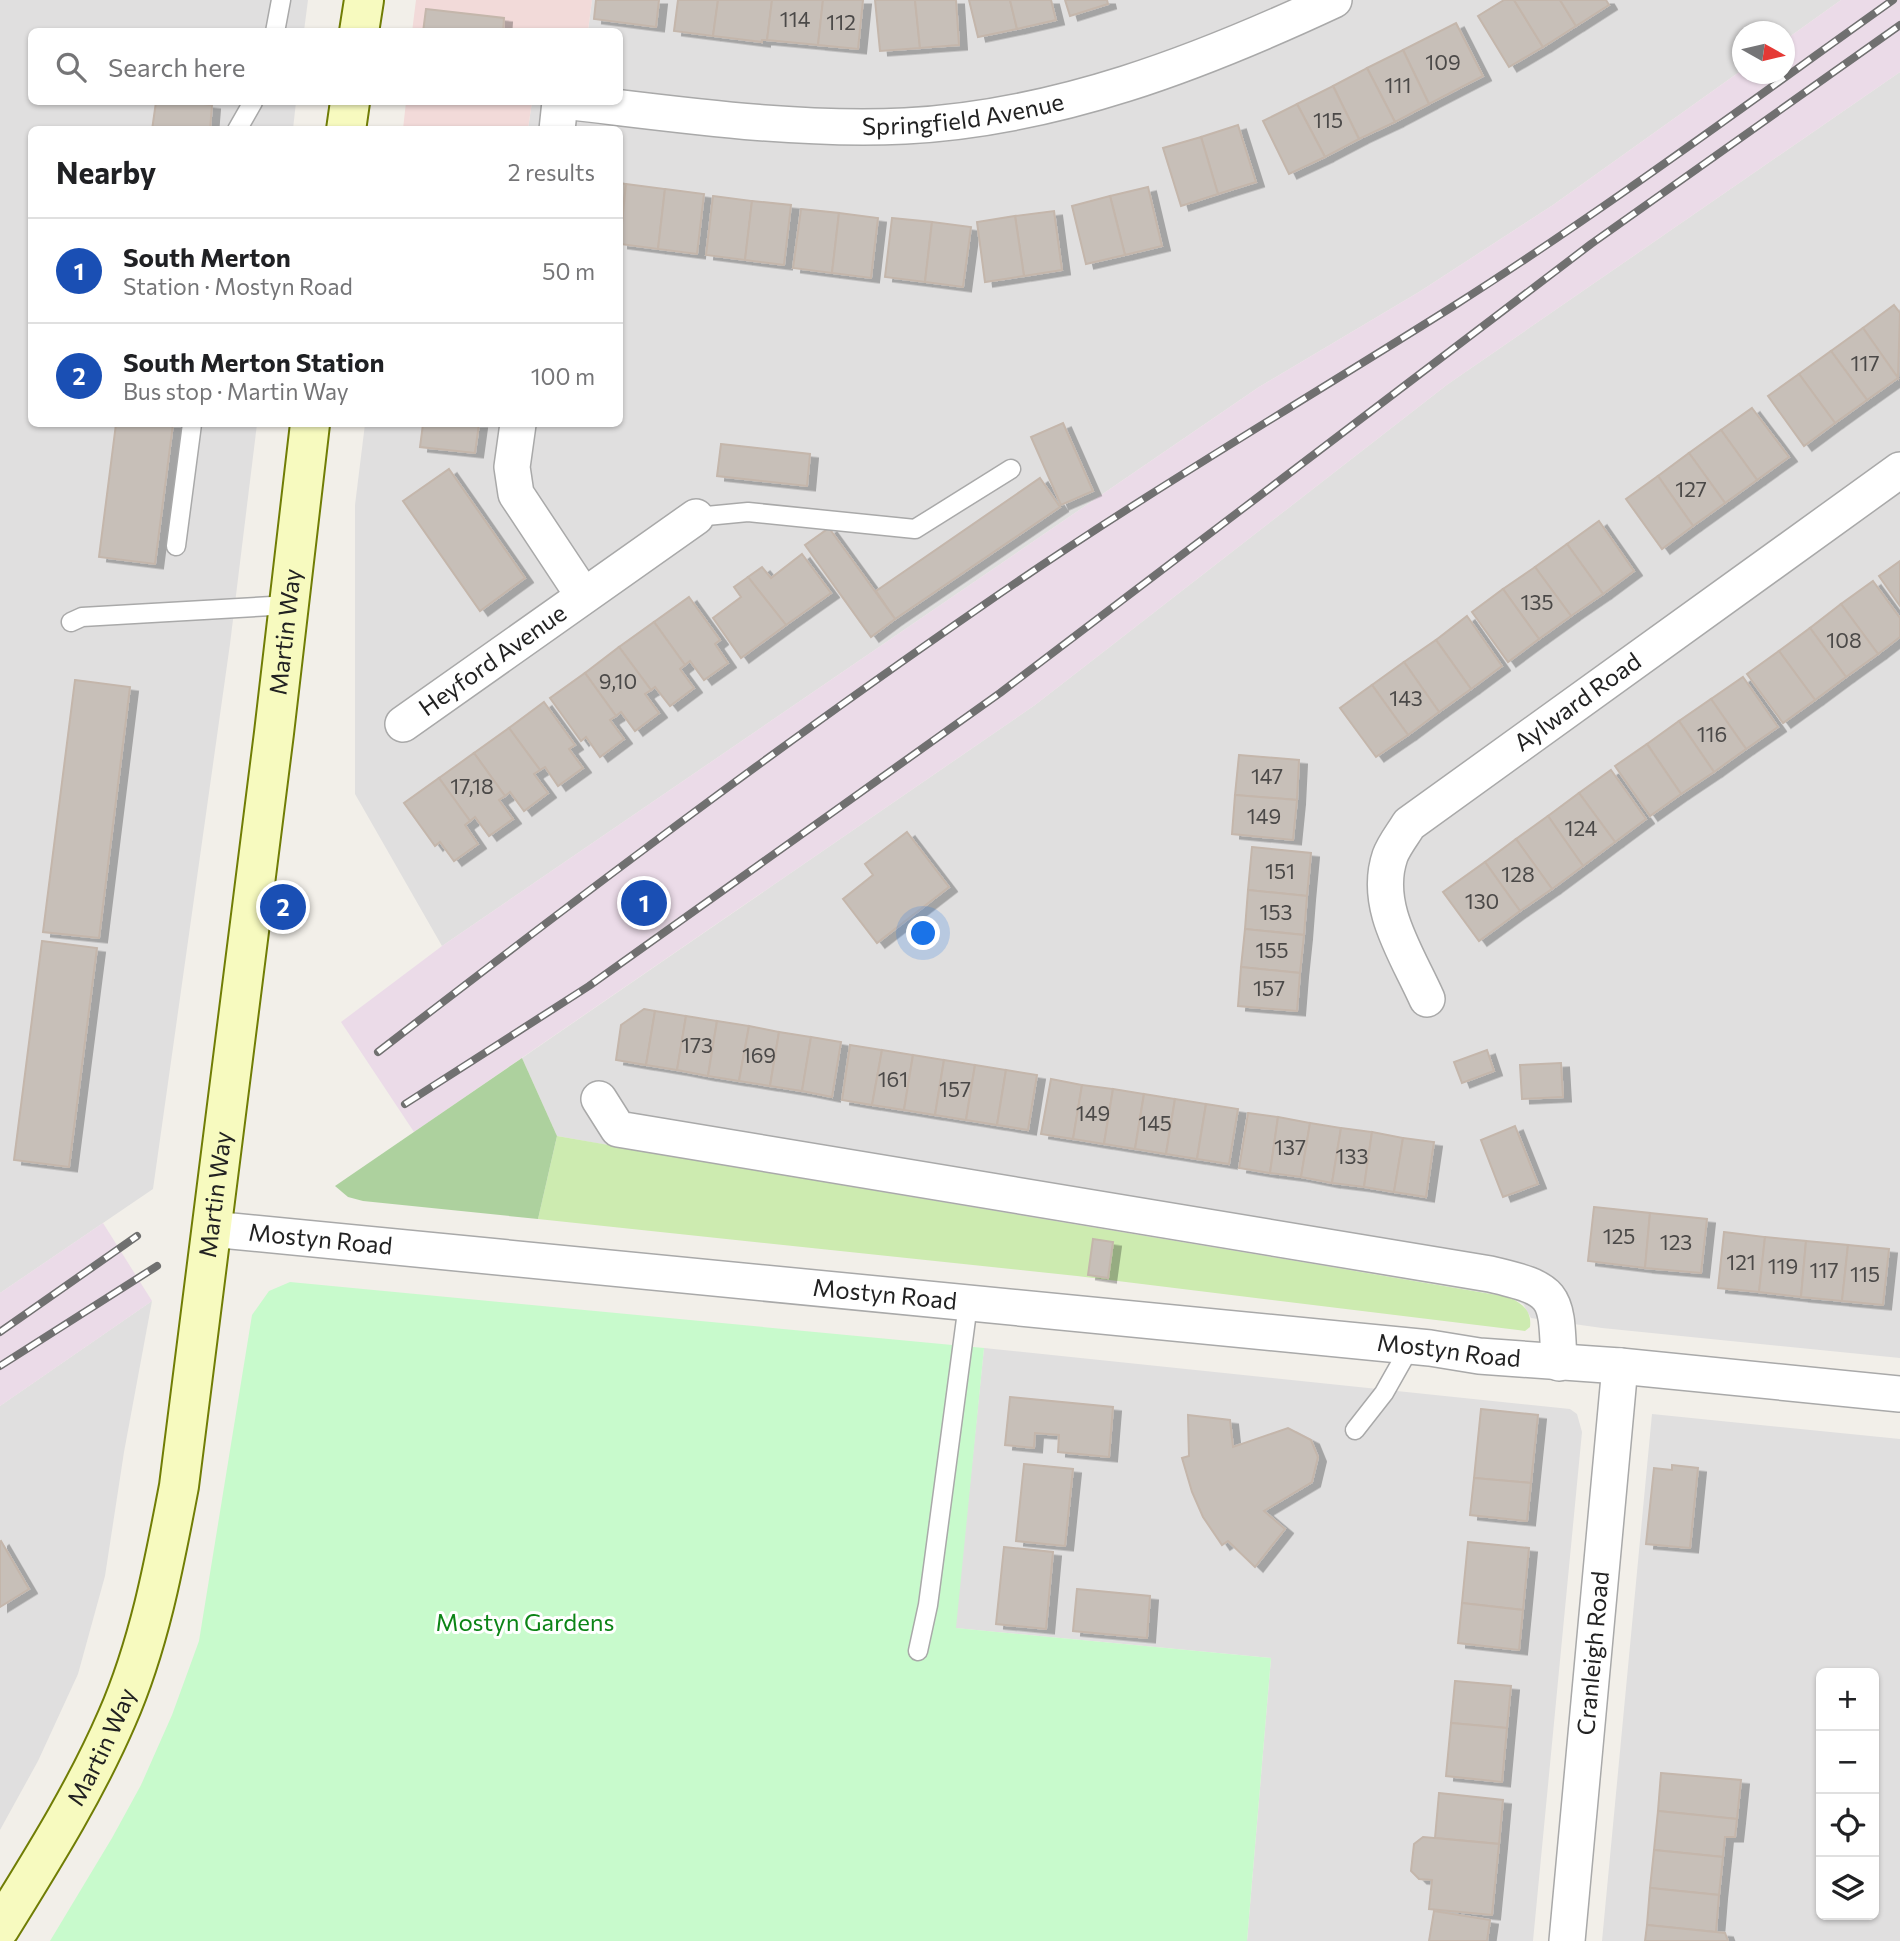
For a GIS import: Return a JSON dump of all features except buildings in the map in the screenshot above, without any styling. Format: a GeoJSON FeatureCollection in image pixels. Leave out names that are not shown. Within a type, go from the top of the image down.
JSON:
{"type":"FeatureCollection","features":[{"type":"Feature","properties":{"kind":"main road"},"geometry":{"type":"LineString","coordinates":[[360,28],[364,0]]}},
{"type":"Feature","properties":{"kind":"main road"},"geometry":{"type":"LineString","coordinates":[[346,126],[349,105]]}},
{"type":"Feature","properties":{"kind":"main road","name":"Martin Way"},"geometry":{"type":"LineString","coordinates":[[0,1928],[72,1811],[118,1717],[148,1630],[164,1562],[179,1486],[310,427]]}},
{"type":"Feature","properties":{"kind":"street","name":"Springfield Avenue"},"geometry":{"type":"LineString","coordinates":[[597,105],[727,121],[849,127],[972,119],[1098,93],[1158,74],[1224,50],[1335,0]]}},
{"type":"Feature","properties":{"kind":"street"},"geometry":{"type":"LineString","coordinates":[[557,126],[560,105]]}},
{"type":"Feature","properties":{"kind":"street","name":"Heyford Avenue"},"geometry":{"type":"LineString","coordinates":[[518,427],[512,467],[516,494],[583,595]]}},
{"type":"Feature","properties":{"kind":"street","name":"Aylward Road"},"geometry":{"type":"LineString","coordinates":[[1427,999],[1387,912],[1384,884],[1390,855],[1409,824],[1900,470]]}},
{"type":"Feature","properties":{"kind":"street","name":"Heyford Avenue"},"geometry":{"type":"LineString","coordinates":[[403,724],[696,517]]}},
{"type":"Feature","properties":{"kind":"street","name":"Mostyn Road"},"geometry":{"type":"LineString","coordinates":[[599,1099],[618,1129],[1490,1274],[1530,1283],[1548,1295],[1555,1307],[1559,1363]]}},
{"type":"Feature","properties":{"kind":"street","name":"Mostyn Road"},"geometry":{"type":"LineString","coordinates":[[211,1228],[1559,1363],[1620,1366],[1900,1394]]}},
{"type":"Feature","properties":{"kind":"street","name":"Cranleigh Road"},"geometry":{"type":"LineString","coordinates":[[1567,1941],[1620,1366]]}},
{"type":"Feature","properties":{"kind":"lane"},"geometry":{"type":"LineString","coordinates":[[276,28],[281,0]]}},
{"type":"Feature","properties":{"kind":"lane"},"geometry":{"type":"LineString","coordinates":[[239,126],[251,105]]}},
{"type":"Feature","properties":{"kind":"lane"},"geometry":{"type":"LineString","coordinates":[[176,546],[192,427]]}},
{"type":"Feature","properties":{"kind":"lane"},"geometry":{"type":"LineString","coordinates":[[696,517],[748,512],[915,529],[1011,469]]}},
{"type":"Feature","properties":{"kind":"lane"},"geometry":{"type":"LineString","coordinates":[[71,622],[82,617],[95,616],[289,606]]}},
{"type":"Feature","properties":{"kind":"lane"},"geometry":{"type":"LineString","coordinates":[[918,1651],[929,1605],[968,1304]]}},
{"type":"Feature","properties":{"kind":"lane"},"geometry":{"type":"LineString","coordinates":[[1355,1430],[1384,1393],[1410,1347]]}},
{"type":"Feature","properties":{"kind":"shaded area"},"geometry":{"type":"Polygon","coordinates":[[[0,0],[308,0],[304,28],[28,28],[28,105],[296,105],[293,126],[28,126],[28,427],[257,427],[230,644],[153,1189],[0,1293],[0,0]]]}},
{"type":"Feature","properties":{"kind":"shaded area"},"geometry":{"type":"Polygon","coordinates":[[[416,0],[592,0],[588,28],[412,28],[416,0]]]}},
{"type":"Feature","properties":{"kind":"shaded area"},"geometry":{"type":"Polygon","coordinates":[[[592,0],[1841,0],[1795,33],[1795,21],[1732,21],[1732,77],[1553,205],[1419,292],[1259,387],[442,946],[355,794],[355,505],[365,427],[623,427],[623,126],[528,126],[532,105],[623,105],[623,28],[588,28],[592,0]]]}},
{"type":"Feature","properties":{"kind":"shaded area"},"geometry":{"type":"Polygon","coordinates":[[[1841,0],[1900,0],[1900,72],[1448,384],[1035,705],[414,1132],[341,1022],[442,946],[1259,387],[1419,292],[1553,205],[1732,77],[1732,84],[1795,84],[1795,33],[1841,0]]]}},
{"type":"Feature","properties":{"kind":"shaded area"},"geometry":{"type":"Polygon","coordinates":[[[1900,72],[1900,1358],[1602,1328],[1531,1318],[1523,1304],[1509,1297],[1115,1230],[916,1200],[557,1136],[522,1058],[1035,705],[1448,384],[1900,72]]]}},
{"type":"Feature","properties":{"kind":"shaded area"},"geometry":{"type":"Polygon","coordinates":[[[406,105],[532,105],[528,126],[403,126],[406,105]]]}},
{"type":"Feature","properties":{"kind":"shaded area"},"geometry":{"type":"Polygon","coordinates":[[[103,1223],[152,1301],[0,1406],[0,1293],[103,1223]]]}},
{"type":"Feature","properties":{"kind":"shaded area"},"geometry":{"type":"Polygon","coordinates":[[[152,1301],[124,1452],[105,1576],[78,1674],[38,1761],[0,1830],[0,1406],[152,1301]]]}},
{"type":"Feature","properties":{"kind":"shaded area"},"geometry":{"type":"Polygon","coordinates":[[[984,1348],[1570,1409],[1577,1414],[1582,1432],[1533,1941],[1247,1941],[1271,1658],[955,1628],[984,1348]]]}},
{"type":"Feature","properties":{"kind":"shaded area"},"geometry":{"type":"Polygon","coordinates":[[[1652,1414],[1900,1439],[1900,1941],[1602,1941],[1652,1414]]]}},
{"type":"Feature","properties":{"kind":"green space"},"geometry":{"type":"Polygon","coordinates":[[[522,1058],[557,1136],[538,1219],[363,1201],[348,1197],[335,1186],[522,1058]]]}},
{"type":"Feature","properties":{"kind":"green space"},"geometry":{"type":"Polygon","coordinates":[[[557,1136],[1509,1297],[1526,1309],[1530,1317],[1530,1327],[1525,1331],[1077,1276],[538,1219],[557,1136]]]}},
{"type":"Feature","properties":{"kind":"green space","name":"Mostyn Gardens"},"geometry":{"type":"Polygon","coordinates":[[[290,1282],[984,1348],[956,1628],[1271,1658],[1247,1941],[50,1941],[141,1785],[172,1715],[199,1641],[252,1315],[269,1291],[290,1282]]]}},
{"type":"Feature","properties":{"kind":"railway"},"geometry":{"type":"LineString","coordinates":[[378,1052],[677,825],[982,606],[1156,491],[1508,271],[1893,0]]}},
{"type":"Feature","properties":{"kind":"railway"},"geometry":{"type":"LineString","coordinates":[[405,1104],[589,986],[1000,693],[1591,244],[1900,25]]}},
{"type":"Feature","properties":{"kind":"railway"},"geometry":{"type":"LineString","coordinates":[[0,1332],[137,1236]]}},
{"type":"Feature","properties":{"kind":"railway"},"geometry":{"type":"LineString","coordinates":[[0,1366],[157,1266]]}},
{"type":"Feature","properties":{"kind":"place","name":"South Merton"},"geometry":{"type":"Point","coordinates":[644,903]}},
{"type":"Feature","properties":{"kind":"place","name":"South Merton Station"},"geometry":{"type":"Point","coordinates":[283,907]}}]}
